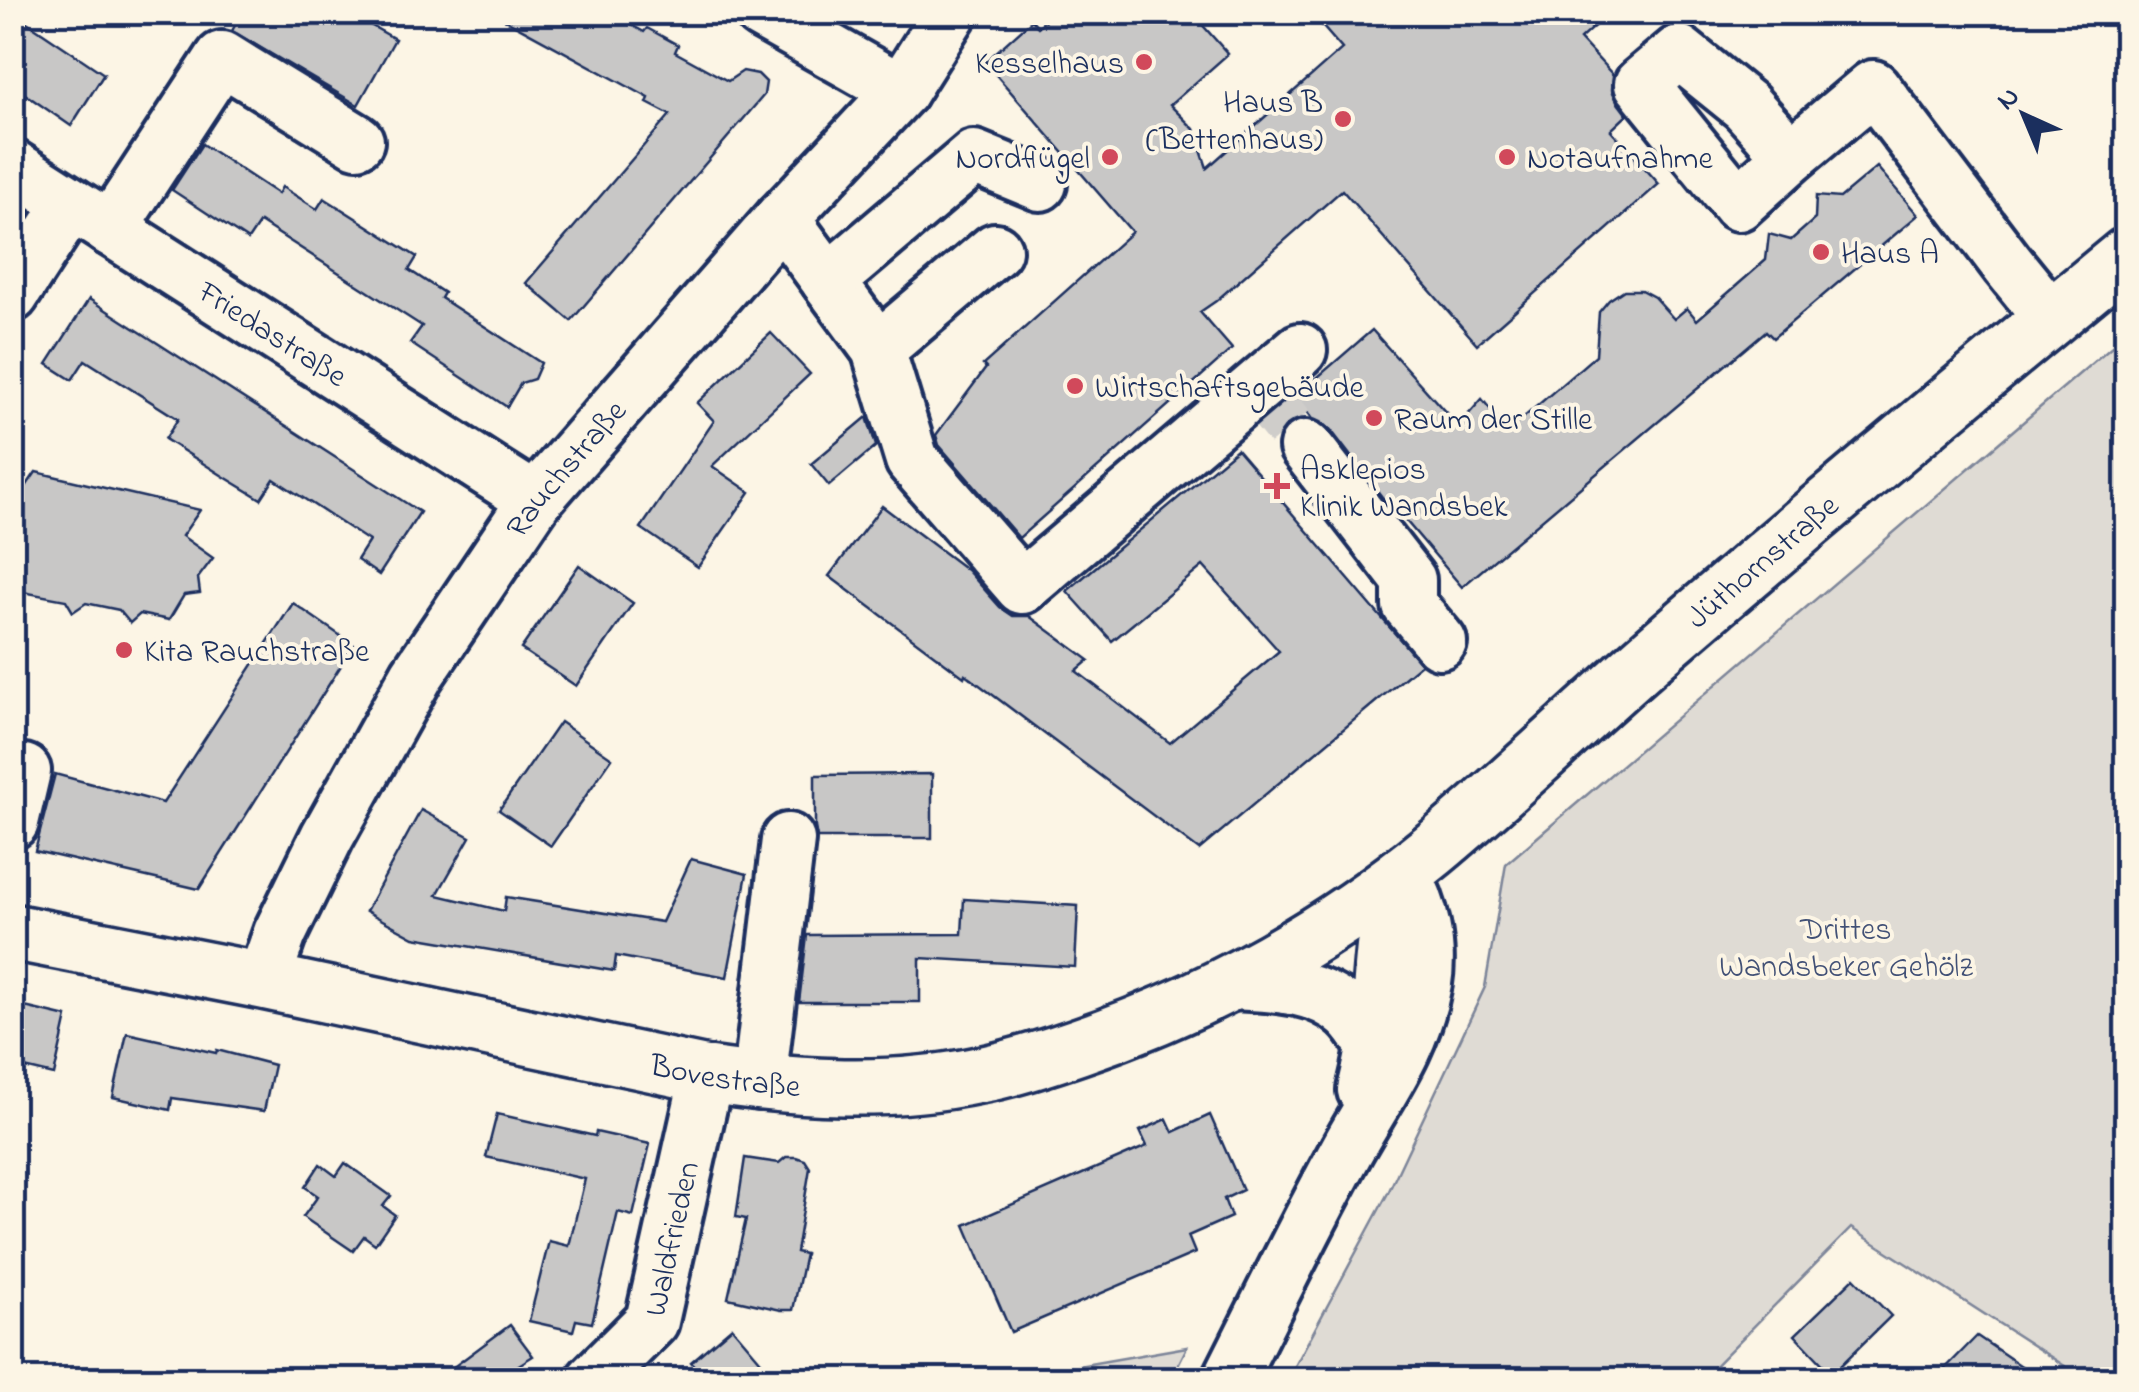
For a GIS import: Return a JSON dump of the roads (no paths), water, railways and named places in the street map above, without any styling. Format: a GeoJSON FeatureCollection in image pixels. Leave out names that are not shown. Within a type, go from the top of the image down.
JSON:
{"type":"FeatureCollection","features":[{"type":"Feature","properties":{"kind":"main road","name":"Jüthornstraße"},"geometry":{"type":"LineString","coordinates":[[1403,872],[1512,782],[1653,654],[2126,256]]}},
{"type":"Feature","properties":{"kind":"main road","name":"Bovestraße"},"geometry":{"type":"LineString","coordinates":[[12,932],[733,1078],[846,1088],[977,1076],[1128,1030],[1233,983],[1320,932],[1403,872]]}},
{"type":"Feature","properties":{"kind":"street"},"geometry":{"type":"LineString","coordinates":[[761,12],[902,91]]}},
{"type":"Feature","properties":{"kind":"street","name":"Rauchstraße"},"geometry":{"type":"LineString","coordinates":[[262,981],[280,933],[328,837],[417,675],[534,500],[782,218],[902,91],[951,12]]}},
{"type":"Feature","properties":{"kind":"street"},"geometry":{"type":"LineString","coordinates":[[12,295],[91,216],[222,58],[357,141]]}},
{"type":"Feature","properties":{"kind":"street"},"geometry":{"type":"LineString","coordinates":[[1792,156],[1873,87],[2051,318]]}},
{"type":"Feature","properties":{"kind":"street"},"geometry":{"type":"LineString","coordinates":[[828,281],[974,156],[1040,184]]}},
{"type":"Feature","properties":{"kind":"street","name":"Friedastraße"},"geometry":{"type":"LineString","coordinates":[[12,166],[534,500]]}},
{"type":"Feature","properties":{"kind":"street"},"geometry":{"type":"LineString","coordinates":[[782,218],[878,349],[912,460],[1022,586],[1300,350]]}},
{"type":"Feature","properties":{"kind":"street"},"geometry":{"type":"LineString","coordinates":[[878,349],[994,250]]}},
{"type":"Feature","properties":{"kind":"street"},"geometry":{"type":"LineString","coordinates":[[1306,447],[1408,580],[1409,604],[1440,642]]}},
{"type":"Feature","properties":{"kind":"street"},"geometry":{"type":"LineString","coordinates":[[12,822],[24,771]]}},
{"type":"Feature","properties":{"kind":"street","name":"Waldfrieden"},"geometry":{"type":"LineString","coordinates":[[593,1380],[652,1321],[733,1078],[788,840]]}},
{"type":"Feature","properties":{"kind":"street"},"geometry":{"type":"LineString","coordinates":[[1348,1149],[1373,1046],[1388,921],[1403,872]]}},
{"type":"Feature","properties":{"kind":"street"},"geometry":{"type":"LineString","coordinates":[[1229,1380],[1348,1149],[1405,1052],[1426,979],[1424,932],[1403,872]]}},
{"type":"Feature","properties":{"kind":"street"},"geometry":{"type":"LineString","coordinates":[[1233,983],[1274,985],[1315,994],[1348,1013],[1373,1046]]}},
{"type":"Feature","properties":{"kind":"tunnel"},"geometry":{"type":"LineString","coordinates":[[1257,387],[1306,447]]}},
{"type":"Feature","properties":{"kind":"place","name":"Kesselhaus"},"geometry":{"type":"Point","coordinates":[1144,62]}},
{"type":"Feature","properties":{"kind":"place","name":"Haus B (Bettenhaus)"},"geometry":{"type":"Point","coordinates":[1343,119]}},
{"type":"Feature","properties":{"kind":"place","name":"Nordflügel"},"geometry":{"type":"Point","coordinates":[1110,157]}},
{"type":"Feature","properties":{"kind":"place","name":"Notaufnahme"},"geometry":{"type":"Point","coordinates":[1507,157]}},
{"type":"Feature","properties":{"kind":"place","name":"Haus A"},"geometry":{"type":"Point","coordinates":[1821,252]}},
{"type":"Feature","properties":{"kind":"place","name":"Wirtschaftsgebäude"},"geometry":{"type":"Point","coordinates":[1075,386]}},
{"type":"Feature","properties":{"kind":"place","name":"Raum der Stille"},"geometry":{"type":"Point","coordinates":[1374,418]}},
{"type":"Feature","properties":{"kind":"place","name":"Asklepios Klinik Wandsbek"},"geometry":{"type":"Point","coordinates":[1277,486]}},
{"type":"Feature","properties":{"kind":"place","name":"Kita Rauchstraße"},"geometry":{"type":"Point","coordinates":[124,650]}},
{"type":"Feature","properties":{"kind":"park label","name":"Drittes Wandsbeker Gehölz"},"geometry":{"type":"Point","coordinates":[1846,946]}}]}
